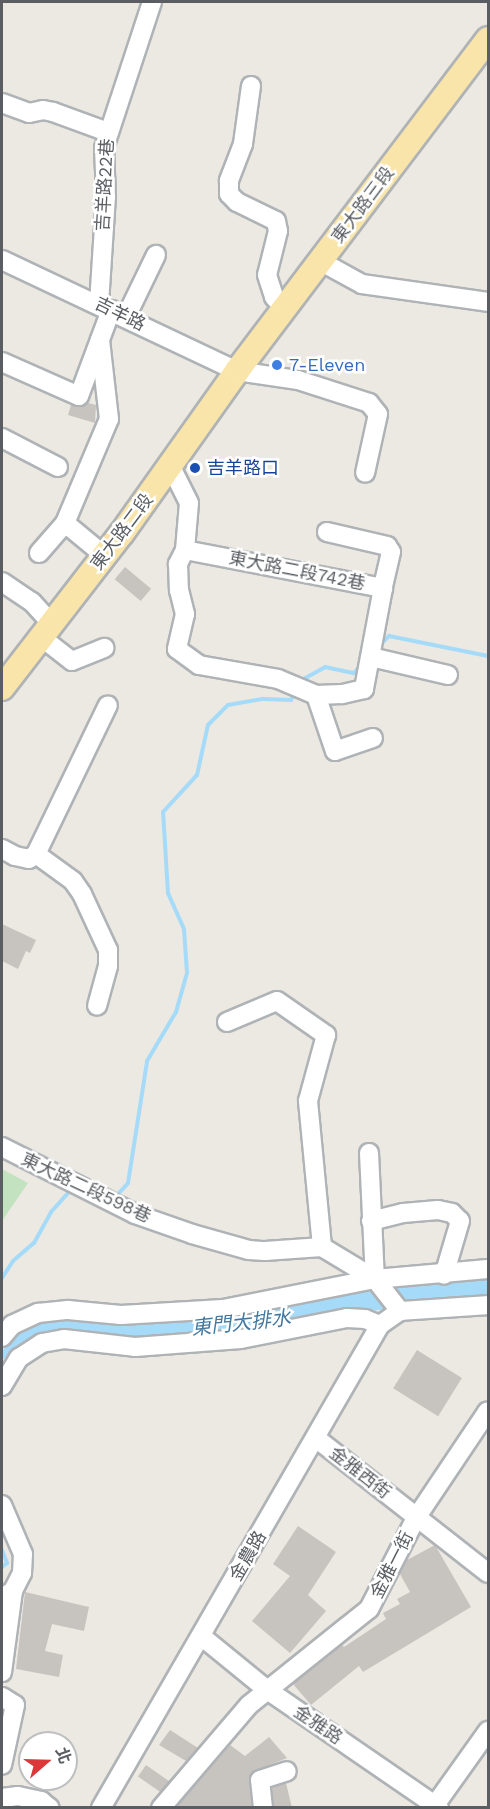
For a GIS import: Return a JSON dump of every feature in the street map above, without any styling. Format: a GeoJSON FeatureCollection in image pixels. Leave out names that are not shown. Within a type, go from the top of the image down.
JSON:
{"type":"FeatureCollection","features":[{"type":"Feature","properties":{"kind":"main road","name":"東大路三段"},"geometry":{"type":"LineString","coordinates":[[237,371],[489,39]]}},
{"type":"Feature","properties":{"kind":"main road","name":"東大路二段"},"geometry":{"type":"LineString","coordinates":[[2,688],[105,556],[237,371]]}},
{"type":"Feature","properties":{"kind":"street","name":"吉羊路22巷"},"geometry":{"type":"LineString","coordinates":[[112,310],[104,148],[152,2]]}},
{"type":"Feature","properties":{"kind":"street"},"geometry":{"type":"LineString","coordinates":[[251,86],[243,144],[229,181],[229,194],[237,201],[276,221],[278,231],[267,274],[274,297],[284,308]]}},
{"type":"Feature","properties":{"kind":"street"},"geometry":{"type":"LineString","coordinates":[[2,103],[29,113],[43,110],[53,112],[108,132]]}},
{"type":"Feature","properties":{"kind":"street"},"geometry":{"type":"LineString","coordinates":[[2,363],[79,396],[112,310],[156,255]]}},
{"type":"Feature","properties":{"kind":"street"},"geometry":{"type":"LineString","coordinates":[[320,261],[362,284],[489,302]]}},
{"type":"Feature","properties":{"kind":"street","name":"吉羊路"},"geometry":{"type":"LineString","coordinates":[[4,266],[112,310],[237,371],[298,380],[369,403],[378,414],[365,473]]}},
{"type":"Feature","properties":{"kind":"street"},"geometry":{"type":"LineString","coordinates":[[39,554],[65,523],[109,419],[100,340]]}},
{"type":"Feature","properties":{"kind":"street"},"geometry":{"type":"LineString","coordinates":[[2,438],[58,467]]}},
{"type":"Feature","properties":{"kind":"street"},"geometry":{"type":"LineString","coordinates":[[170,465],[189,503],[185,550],[178,564],[179,590],[185,614],[177,649],[199,665],[278,679],[316,695],[335,751],[373,738]]}},
{"type":"Feature","properties":{"kind":"street"},"geometry":{"type":"LineString","coordinates":[[65,523],[105,556]]}},
{"type":"Feature","properties":{"kind":"street"},"geometry":{"type":"LineString","coordinates":[[327,532],[387,546],[391,552],[383,588]]}},
{"type":"Feature","properties":{"kind":"street","name":"東大路二段742巷"},"geometry":{"type":"LineString","coordinates":[[185,550],[383,588],[364,689],[342,694],[316,695]]}},
{"type":"Feature","properties":{"kind":"street"},"geometry":{"type":"LineString","coordinates":[[2,582],[32,602],[46,630],[72,661],[105,648]]}},
{"type":"Feature","properties":{"kind":"street"},"geometry":{"type":"LineString","coordinates":[[370,657],[448,675]]}},
{"type":"Feature","properties":{"kind":"street"},"geometry":{"type":"LineString","coordinates":[[2,849],[15,856],[29,859],[36,854],[108,705]]}},
{"type":"Feature","properties":{"kind":"street"},"geometry":{"type":"LineString","coordinates":[[36,854],[73,881],[82,894],[108,950],[108,966],[97,1006]]}},
{"type":"Feature","properties":{"kind":"street"},"geometry":{"type":"LineString","coordinates":[[227,1022],[277,1001],[326,1035],[308,1101],[322,1247],[375,1280],[400,1311],[489,1305]]}},
{"type":"Feature","properties":{"kind":"street","name":"東大路二段598巷"},"geometry":{"type":"LineString","coordinates":[[2,1147],[135,1214],[192,1234],[249,1250],[322,1247]]}},
{"type":"Feature","properties":{"kind":"street"},"geometry":{"type":"LineString","coordinates":[[369,1153],[375,1280]]}},
{"type":"Feature","properties":{"kind":"street"},"geometry":{"type":"LineString","coordinates":[[371,1221],[426,1211],[452,1213],[460,1221],[444,1275]]}},
{"type":"Feature","properties":{"kind":"street"},"geometry":{"type":"LineString","coordinates":[[2,1337],[12,1325],[38,1313],[68,1310],[121,1315],[223,1310],[375,1280],[489,1269]]}},
{"type":"Feature","properties":{"kind":"street","name":"金農路"},"geometry":{"type":"LineString","coordinates":[[101,1808],[317,1439],[380,1325],[400,1311]]}},
{"type":"Feature","properties":{"kind":"street"},"geometry":{"type":"LineString","coordinates":[[2,1386],[19,1358],[42,1342],[64,1339],[135,1347],[241,1339],[347,1318],[365,1319],[380,1325]]}},
{"type":"Feature","properties":{"kind":"street","name":"金雅一街"},"geometry":{"type":"LineString","coordinates":[[161,1808],[249,1705],[266,1689],[369,1609],[416,1518],[488,1413]]}},
{"type":"Feature","properties":{"kind":"street","name":"金雅西街"},"geometry":{"type":"LineString","coordinates":[[317,1439],[489,1573]]}},
{"type":"Feature","properties":{"kind":"street"},"geometry":{"type":"LineString","coordinates":[[2,1505],[23,1554],[22,1573],[7,1594],[2,1672]]}},
{"type":"Feature","properties":{"kind":"street","name":"金雅路"},"geometry":{"type":"LineString","coordinates":[[201,1636],[266,1689],[436,1806]]}},
{"type":"Feature","properties":{"kind":"street"},"geometry":{"type":"LineString","coordinates":[[2,1697],[15,1705],[2,1764]]}},
{"type":"Feature","properties":{"kind":"street"},"geometry":{"type":"LineString","coordinates":[[436,1806],[489,1731]]}},
{"type":"Feature","properties":{"kind":"street"},"geometry":{"type":"LineString","coordinates":[[263,1808],[260,1780],[287,1771]]}},
{"type":"Feature","properties":{"kind":"street"},"geometry":{"type":"LineString","coordinates":[[2,1798],[18,1796],[41,1801],[50,1808]]}},
{"type":"Feature","properties":{"kind":"green space"},"geometry":{"type":"Polygon","coordinates":[[[2,1169],[28,1183],[2,1221],[2,1169]]]}},
{"type":"Feature","properties":{"kind":"water"},"geometry":{"type":"Polygon","coordinates":[[[488,1274],[488,1297],[336,1315],[222,1336],[134,1340],[75,1332],[33,1337],[2,1360],[2,1351],[7,1344],[33,1323],[59,1318],[333,1295],[488,1274]]]}},
{"type":"Feature","properties":{"kind":"building"},"geometry":{"type":"Polygon","coordinates":[[[88,403],[96,405],[95,423],[68,415],[71,405],[80,407],[88,403]]]}},
{"type":"Feature","properties":{"kind":"building"},"geometry":{"type":"Polygon","coordinates":[[[125,567],[151,589],[141,601],[115,579],[125,567]]]}},
{"type":"Feature","properties":{"kind":"building"},"geometry":{"type":"Polygon","coordinates":[[[2,924],[36,940],[30,953],[26,951],[18,969],[2,961],[2,924]]]}},
{"type":"Feature","properties":{"kind":"building"},"geometry":{"type":"Polygon","coordinates":[[[417,1350],[462,1378],[438,1416],[393,1388],[417,1350]]]}},
{"type":"Feature","properties":{"kind":"building"},"geometry":{"type":"Polygon","coordinates":[[[298,1526],[336,1552],[308,1595],[326,1611],[290,1653],[252,1621],[290,1576],[273,1564],[298,1526]]]}},
{"type":"Feature","properties":{"kind":"building"},"geometry":{"type":"Polygon","coordinates":[[[435,1545],[471,1607],[363,1672],[359,1666],[311,1705],[293,1684],[342,1645],[344,1647],[386,1619],[383,1613],[400,1604],[397,1599],[410,1592],[400,1574],[407,1560],[435,1545]]]}},
{"type":"Feature","properties":{"kind":"building"},"geometry":{"type":"Polygon","coordinates":[[[25,1592],[89,1607],[84,1631],[52,1624],[45,1651],[63,1655],[59,1677],[16,1669],[25,1592]]]}},
{"type":"Feature","properties":{"kind":"building"},"geometry":{"type":"Polygon","coordinates":[[[170,1730],[198,1748],[186,1761],[159,1745],[170,1730]]]}},
{"type":"Feature","properties":{"kind":"building"},"geometry":{"type":"Polygon","coordinates":[[[269,1737],[287,1758],[252,1772],[249,1781],[252,1808],[176,1808],[230,1745],[245,1756],[269,1737]]]}},
{"type":"Feature","properties":{"kind":"building"},"geometry":{"type":"Polygon","coordinates":[[[146,1765],[169,1781],[161,1793],[138,1776],[146,1765]]]}},
{"type":"Feature","properties":{"kind":"building"},"geometry":{"type":"Polygon","coordinates":[[[286,1783],[292,1808],[274,1808],[272,1788],[286,1783]]]}},
{"type":"Feature","properties":{"kind":"waterway"},"geometry":{"type":"LineString","coordinates":[[382,643],[389,636],[488,656]]}},
{"type":"Feature","properties":{"kind":"waterway"},"geometry":{"type":"LineString","coordinates":[[300,681],[325,667],[354,673],[360,666]]}},
{"type":"Feature","properties":{"kind":"waterway"},"geometry":{"type":"LineString","coordinates":[[117,1195],[128,1183],[147,1061],[176,1012],[187,973],[184,929],[168,893],[163,812],[197,775],[208,725],[228,705],[263,699],[291,700],[293,696]]}},
{"type":"Feature","properties":{"kind":"waterway"},"geometry":{"type":"LineString","coordinates":[[2,1278],[13,1261],[34,1243],[51,1212],[70,1191]]}},
{"type":"Feature","properties":{"kind":"waterway","name":"東門大排水"},"geometry":{"type":"LineString","coordinates":[[2,1550],[7,1563],[2,1567]]}},
{"type":"Feature","properties":{"kind":"place","name":"7-Eleven"},"geometry":{"type":"Point","coordinates":[277,365]}},
{"type":"Feature","properties":{"kind":"place","name":"吉羊路口"},"geometry":{"type":"Point","coordinates":[195,468]}}]}
